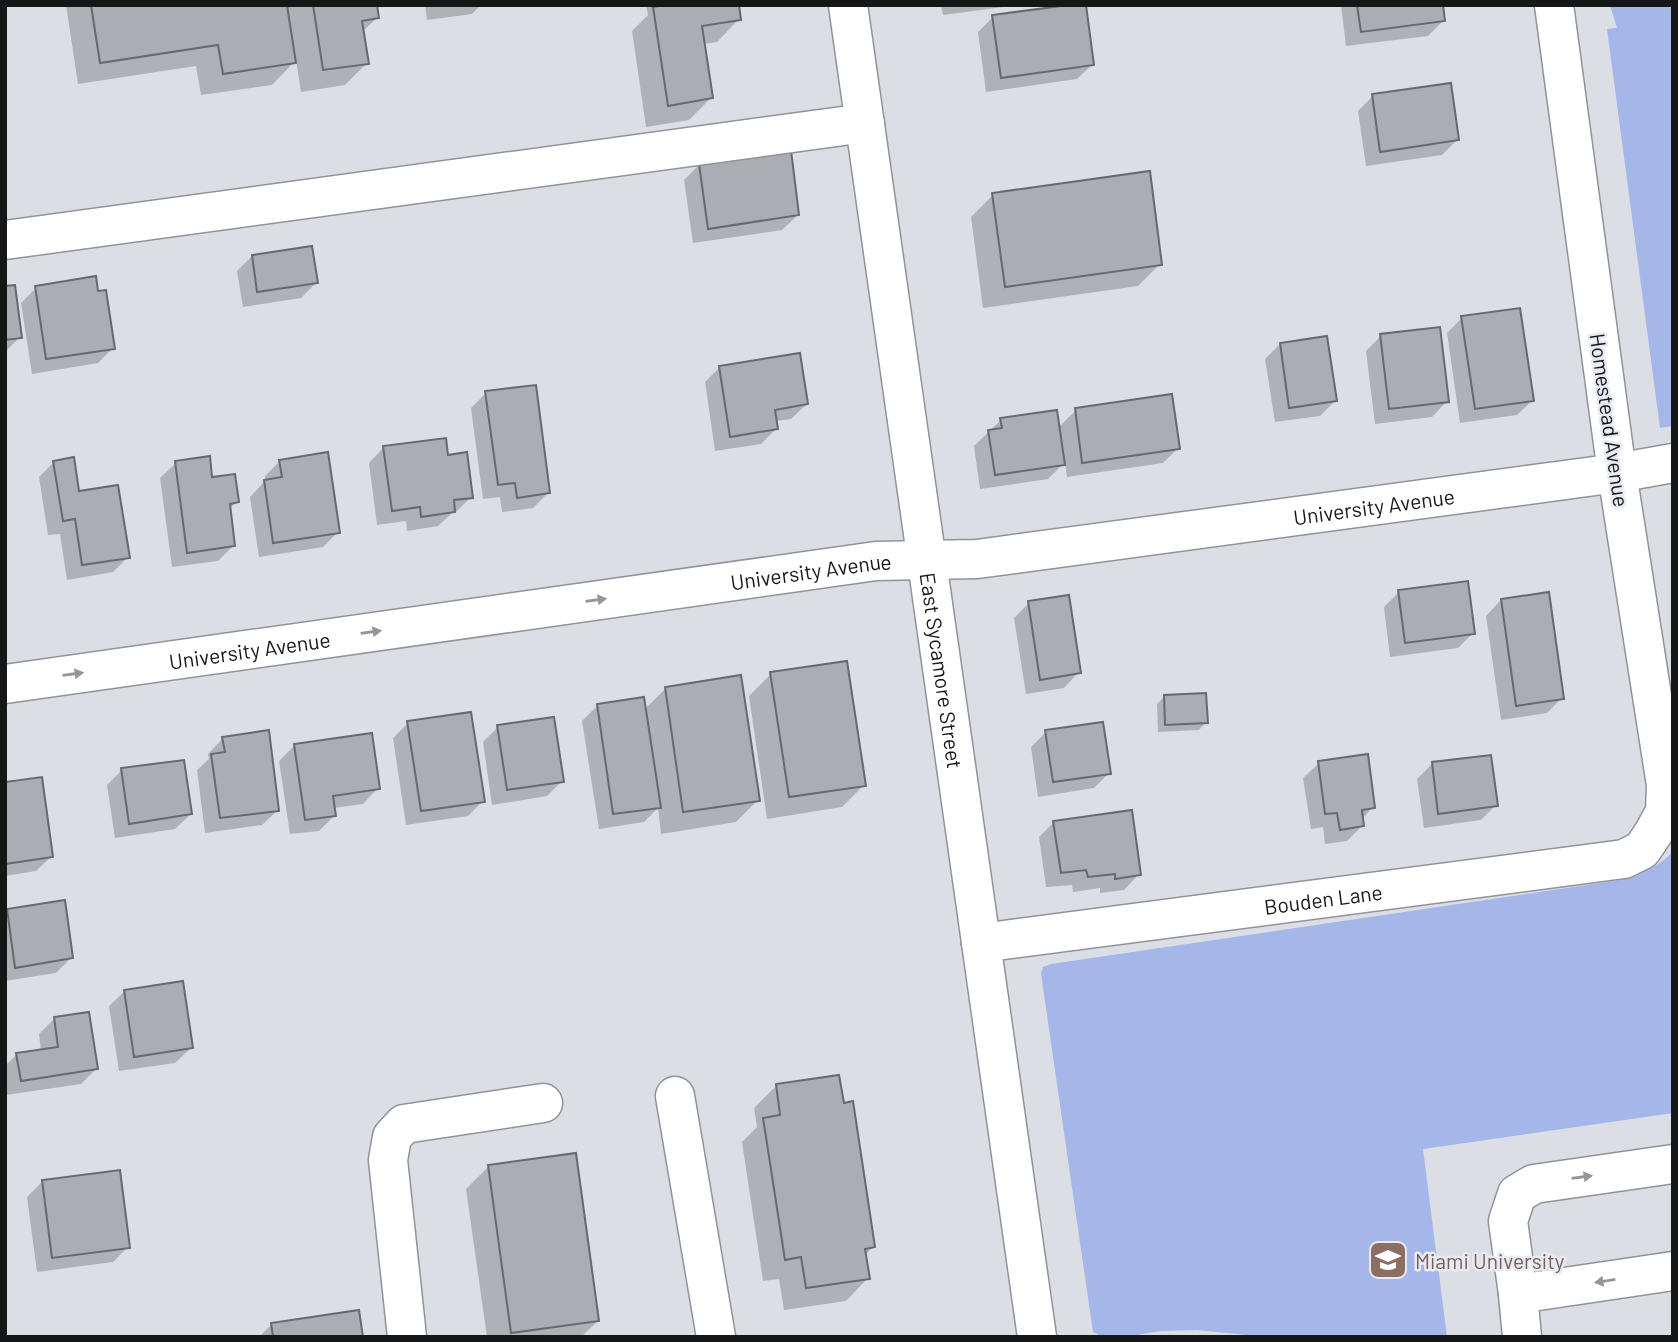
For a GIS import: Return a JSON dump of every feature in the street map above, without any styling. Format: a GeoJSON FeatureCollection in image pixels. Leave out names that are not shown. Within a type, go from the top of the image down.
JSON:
{"type":"FeatureCollection","features":[{"type":"Feature","properties":{"kind":"street","name":"East Sycamore Street"},"geometry":{"type":"LineString","coordinates":[[848,5],[1037,1337]]}},
{"type":"Feature","properties":{"kind":"street","name":"Homestead Avenue"},"geometry":{"type":"LineString","coordinates":[[1555,5],[1617,473],[1665,785],[1663,832]]}},
{"type":"Feature","properties":{"kind":"street"},"geometry":{"type":"LineString","coordinates":[[5,240],[864,123]]}},
{"type":"Feature","properties":{"kind":"street","name":"University Avenue"},"geometry":{"type":"LineString","coordinates":[[5,684],[876,561],[977,559],[1617,473],[1673,463]]}},
{"type":"Feature","properties":{"kind":"street","name":"Bouden Lane"},"geometry":{"type":"LineString","coordinates":[[981,943],[1624,859],[1642,850],[1663,832]]}},
{"type":"Feature","properties":{"kind":"street"},"geometry":{"type":"LineString","coordinates":[[675,1096],[716,1337]]}},
{"type":"Feature","properties":{"kind":"street"},"geometry":{"type":"LineString","coordinates":[[407,1337],[388,1160],[392,1137],[404,1124],[543,1103]]}},
{"type":"Feature","properties":{"kind":"street"},"geometry":{"type":"LineString","coordinates":[[1522,1337],[1508,1221],[1517,1194],[1534,1184],[1673,1164]]}},
{"type":"Feature","properties":{"kind":"street"},"geometry":{"type":"LineString","coordinates":[[1518,1294],[1673,1271]]}},
{"type":"Feature","properties":{"kind":"shaded area"},"geometry":{"type":"Polygon","coordinates":[[[1610,5],[1673,5],[1673,426],[1660,428],[1607,29],[1617,28],[1610,5]]]}},
{"type":"Feature","properties":{"kind":"shaded area"},"geometry":{"type":"Polygon","coordinates":[[[1673,851],[1673,1113],[1423,1149],[1447,1337],[1267,1337],[1197,1330],[1103,1337],[1093,1332],[1041,974],[1043,967],[1621,880],[1656,865],[1673,851]]]}},
{"type":"Feature","properties":{"kind":"building"},"geometry":{"type":"Polygon","coordinates":[[[91,5],[287,5],[296,63],[223,74],[218,45],[100,63],[91,5]]]}},
{"type":"Feature","properties":{"kind":"building"},"geometry":{"type":"Polygon","coordinates":[[[313,5],[377,5],[379,18],[362,21],[369,64],[323,70],[313,5]]]}},
{"type":"Feature","properties":{"kind":"building"},"geometry":{"type":"Polygon","coordinates":[[[739,5],[741,20],[702,26],[713,98],[668,106],[653,7],[739,5]]]}},
{"type":"Feature","properties":{"kind":"building"},"geometry":{"type":"Polygon","coordinates":[[[1086,5],[1094,65],[1001,78],[992,15],[1086,5]]]}},
{"type":"Feature","properties":{"kind":"building"},"geometry":{"type":"Polygon","coordinates":[[[1357,5],[1443,5],[1445,21],[1361,32],[1357,5]]]}},
{"type":"Feature","properties":{"kind":"building"},"geometry":{"type":"Polygon","coordinates":[[[1451,83],[1459,140],[1380,152],[1372,94],[1451,83]]]}},
{"type":"Feature","properties":{"kind":"building"},"geometry":{"type":"Polygon","coordinates":[[[791,150],[799,215],[708,229],[699,164],[791,150]]]}},
{"type":"Feature","properties":{"kind":"building"},"geometry":{"type":"Polygon","coordinates":[[[1150,171],[1162,265],[1005,287],[992,193],[1150,171]]]}},
{"type":"Feature","properties":{"kind":"building"},"geometry":{"type":"Polygon","coordinates":[[[312,246],[318,283],[257,292],[252,255],[312,246]]]}},
{"type":"Feature","properties":{"kind":"building"},"geometry":{"type":"Polygon","coordinates":[[[96,276],[98,291],[106,290],[115,349],[46,359],[35,286],[96,276]]]}},
{"type":"Feature","properties":{"kind":"building"},"geometry":{"type":"Polygon","coordinates":[[[15,285],[22,338],[5,340],[5,286],[15,285]]]}},
{"type":"Feature","properties":{"kind":"building"},"geometry":{"type":"Polygon","coordinates":[[[1520,308],[1534,401],[1475,409],[1461,316],[1520,308]]]}},
{"type":"Feature","properties":{"kind":"building"},"geometry":{"type":"Polygon","coordinates":[[[1440,327],[1449,402],[1389,409],[1380,334],[1440,327]]]}},
{"type":"Feature","properties":{"kind":"building"},"geometry":{"type":"Polygon","coordinates":[[[1327,336],[1337,401],[1289,408],[1280,343],[1327,336]]]}},
{"type":"Feature","properties":{"kind":"building"},"geometry":{"type":"Polygon","coordinates":[[[800,353],[808,404],[775,410],[778,429],[730,437],[719,366],[800,353]]]}},
{"type":"Feature","properties":{"kind":"building"},"geometry":{"type":"Polygon","coordinates":[[[536,385],[550,493],[517,498],[515,483],[498,485],[485,391],[536,385]]]}},
{"type":"Feature","properties":{"kind":"building"},"geometry":{"type":"Polygon","coordinates":[[[1172,394],[1180,449],[1082,463],[1075,408],[1172,394]]]}},
{"type":"Feature","properties":{"kind":"building"},"geometry":{"type":"Polygon","coordinates":[[[1057,410],[1065,465],[995,475],[988,430],[1002,428],[1000,418],[1057,410]]]}},
{"type":"Feature","properties":{"kind":"building"},"geometry":{"type":"Polygon","coordinates":[[[446,438],[448,455],[467,452],[473,498],[454,500],[455,512],[421,517],[420,507],[392,511],[383,446],[446,438]]]}},
{"type":"Feature","properties":{"kind":"building"},"geometry":{"type":"Polygon","coordinates":[[[328,452],[340,533],[273,543],[264,480],[282,477],[279,460],[328,452]]]}},
{"type":"Feature","properties":{"kind":"building"},"geometry":{"type":"Polygon","coordinates":[[[210,456],[212,477],[235,474],[239,502],[230,504],[235,546],[187,553],[175,461],[210,456]]]}},
{"type":"Feature","properties":{"kind":"building"},"geometry":{"type":"Polygon","coordinates":[[[74,457],[79,491],[118,485],[130,558],[82,565],[75,519],[63,521],[53,461],[74,457]]]}},
{"type":"Feature","properties":{"kind":"building"},"geometry":{"type":"Polygon","coordinates":[[[1468,581],[1475,634],[1405,643],[1398,590],[1468,581]]]}},
{"type":"Feature","properties":{"kind":"building"},"geometry":{"type":"Polygon","coordinates":[[[1549,592],[1564,699],[1516,706],[1501,599],[1549,592]]]}},
{"type":"Feature","properties":{"kind":"building"},"geometry":{"type":"Polygon","coordinates":[[[1069,595],[1081,673],[1040,680],[1028,601],[1069,595]]]}},
{"type":"Feature","properties":{"kind":"building"},"geometry":{"type":"Polygon","coordinates":[[[847,661],[866,786],[789,797],[770,672],[847,661]]]}},
{"type":"Feature","properties":{"kind":"building"},"geometry":{"type":"Polygon","coordinates":[[[741,675],[760,801],[683,812],[665,687],[741,675]]]}},
{"type":"Feature","properties":{"kind":"building"},"geometry":{"type":"Polygon","coordinates":[[[1206,693],[1208,723],[1165,725],[1164,695],[1206,693]]]}},
{"type":"Feature","properties":{"kind":"building"},"geometry":{"type":"Polygon","coordinates":[[[644,697],[661,808],[613,814],[597,704],[644,697]]]}},
{"type":"Feature","properties":{"kind":"building"},"geometry":{"type":"Polygon","coordinates":[[[471,712],[485,802],[421,811],[407,721],[471,712]]]}},
{"type":"Feature","properties":{"kind":"building"},"geometry":{"type":"Polygon","coordinates":[[[554,717],[564,782],[507,790],[497,725],[554,717]]]}},
{"type":"Feature","properties":{"kind":"building"},"geometry":{"type":"Polygon","coordinates":[[[1103,722],[1111,774],[1053,782],[1045,730],[1103,722]]]}},
{"type":"Feature","properties":{"kind":"building"},"geometry":{"type":"Polygon","coordinates":[[[269,730],[279,811],[220,818],[211,754],[225,752],[222,737],[269,730]]]}},
{"type":"Feature","properties":{"kind":"building"},"geometry":{"type":"Polygon","coordinates":[[[372,733],[380,789],[333,796],[336,816],[305,820],[294,744],[372,733]]]}},
{"type":"Feature","properties":{"kind":"building"},"geometry":{"type":"Polygon","coordinates":[[[1368,754],[1375,808],[1362,810],[1364,826],[1340,830],[1337,813],[1325,814],[1318,761],[1368,754]]]}},
{"type":"Feature","properties":{"kind":"building"},"geometry":{"type":"Polygon","coordinates":[[[1491,755],[1498,806],[1438,814],[1432,762],[1491,755]]]}},
{"type":"Feature","properties":{"kind":"building"},"geometry":{"type":"Polygon","coordinates":[[[184,760],[192,814],[129,824],[121,768],[184,760]]]}},
{"type":"Feature","properties":{"kind":"building"},"geometry":{"type":"Polygon","coordinates":[[[42,777],[53,857],[5,864],[5,782],[42,777]]]}},
{"type":"Feature","properties":{"kind":"building"},"geometry":{"type":"Polygon","coordinates":[[[1132,810],[1141,875],[1115,879],[1115,874],[1088,877],[1086,870],[1061,873],[1053,821],[1132,810]]]}},
{"type":"Feature","properties":{"kind":"building"},"geometry":{"type":"Polygon","coordinates":[[[65,900],[73,958],[15,968],[7,909],[65,900]]]}},
{"type":"Feature","properties":{"kind":"building"},"geometry":{"type":"Polygon","coordinates":[[[183,981],[193,1048],[134,1057],[124,990],[183,981]]]}},
{"type":"Feature","properties":{"kind":"building"},"geometry":{"type":"Polygon","coordinates":[[[89,1012],[98,1069],[21,1081],[16,1053],[58,1047],[54,1017],[89,1012]]]}},
{"type":"Feature","properties":{"kind":"building"},"geometry":{"type":"Polygon","coordinates":[[[839,1075],[844,1103],[853,1101],[875,1247],[865,1249],[870,1279],[806,1288],[801,1257],[785,1260],[763,1118],[780,1115],[776,1084],[839,1075]]]}},
{"type":"Feature","properties":{"kind":"building"},"geometry":{"type":"Polygon","coordinates":[[[576,1153],[599,1321],[511,1333],[488,1165],[576,1153]]]}},
{"type":"Feature","properties":{"kind":"building"},"geometry":{"type":"Polygon","coordinates":[[[120,1170],[130,1248],[52,1258],[42,1180],[120,1170]]]}},
{"type":"Feature","properties":{"kind":"building"},"geometry":{"type":"Polygon","coordinates":[[[359,1310],[363,1337],[273,1337],[271,1323],[359,1310]]]}},
{"type":"Feature","properties":{"kind":"place","name":"Miami University"},"geometry":{"type":"Point","coordinates":[1388,1260]}}]}
